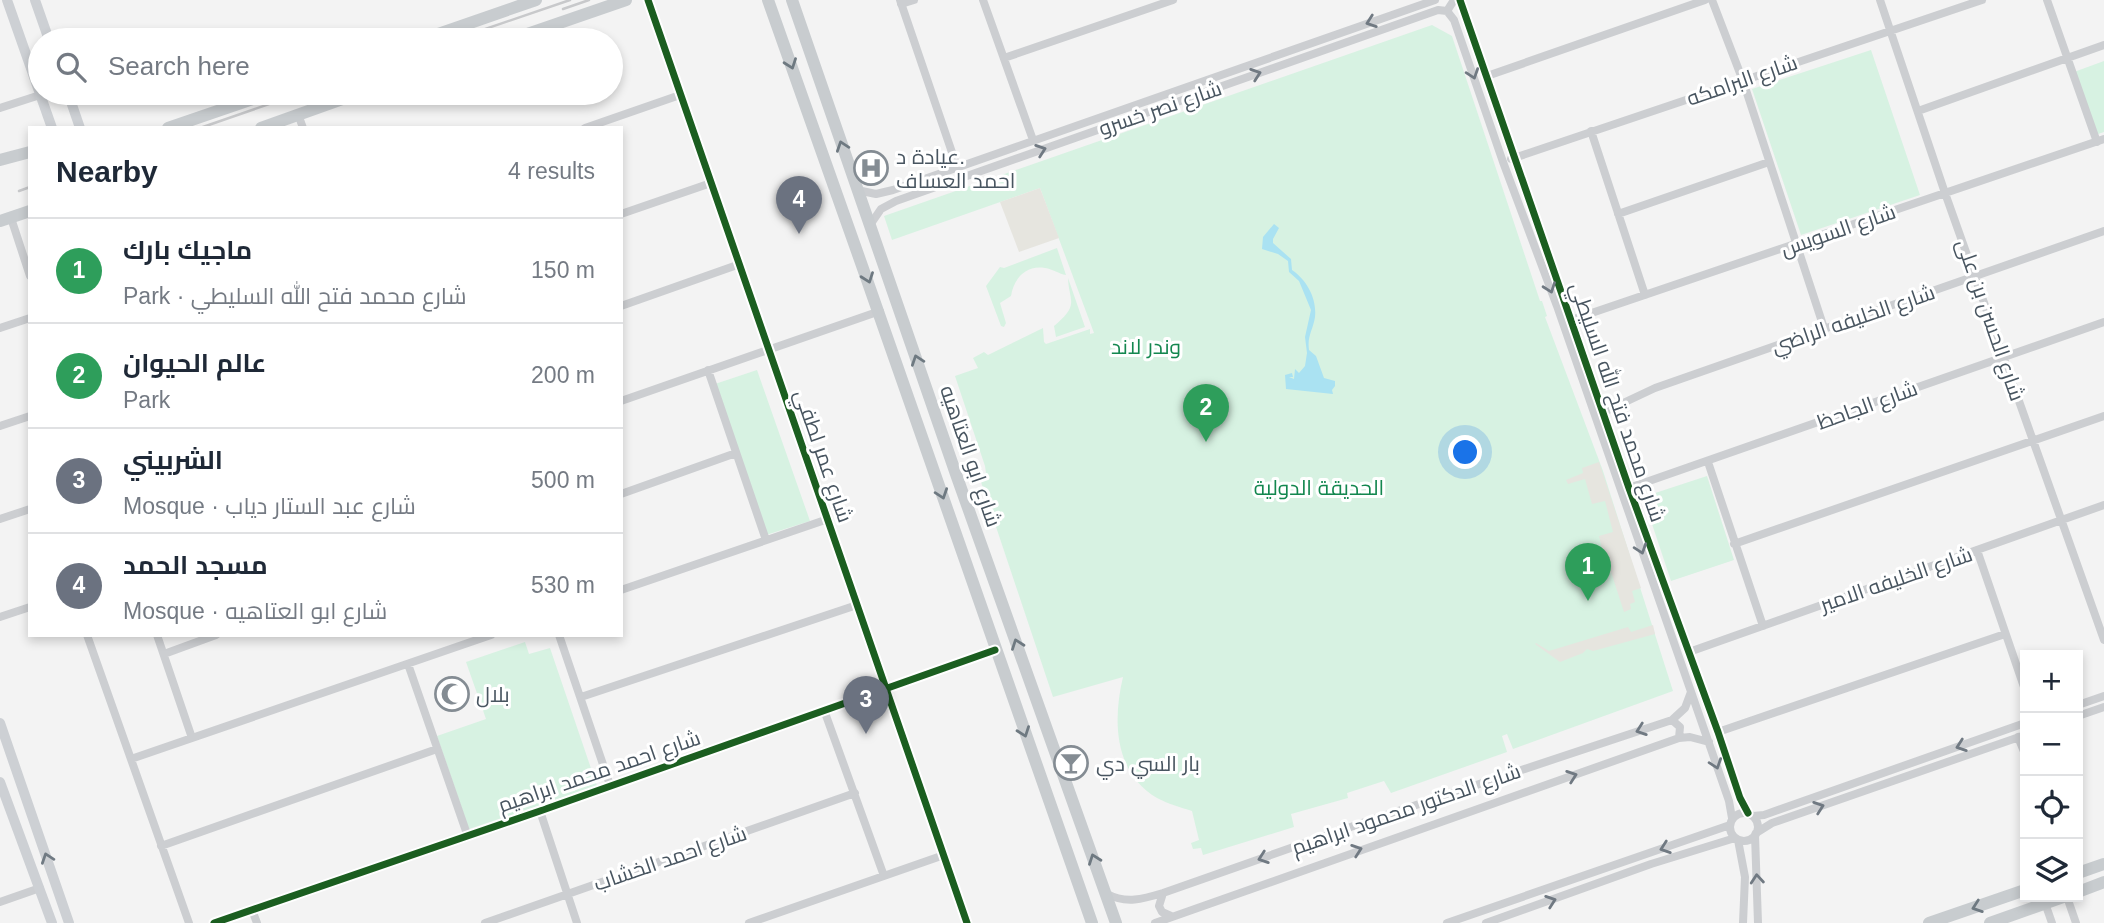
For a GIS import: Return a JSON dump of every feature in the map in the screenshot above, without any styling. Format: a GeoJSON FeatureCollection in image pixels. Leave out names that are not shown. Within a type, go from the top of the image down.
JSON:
{"type":"FeatureCollection","features":[{"type":"Feature","properties":{"kind":"main road"},"geometry":{"type":"LineString","coordinates":[[456,28],[536,0]]}},
{"type":"Feature","properties":{"kind":"main road"},"geometry":{"type":"LineString","coordinates":[[545,28],[626,0]]}},
{"type":"Feature","properties":{"kind":"main road","name":"شارع ابو العتاهيه"},"geometry":{"type":"LineString","coordinates":[[768,0],[880,311],[995,650],[1092,923]]}},
{"type":"Feature","properties":{"kind":"main road","name":"شارع ابو العتاهيه"},"geometry":{"type":"LineString","coordinates":[[792,0],[1116,923]]}},
{"type":"Feature","properties":{"kind":"main road"},"geometry":{"type":"LineString","coordinates":[[174,126],[235,105]]}},
{"type":"Feature","properties":{"kind":"main road"},"geometry":{"type":"LineString","coordinates":[[266,126],[324,105]]}},
{"type":"Feature","properties":{"kind":"main road"},"geometry":{"type":"LineString","coordinates":[[0,160],[28,153]]}},
{"type":"Feature","properties":{"kind":"main road"},"geometry":{"type":"LineString","coordinates":[[5,219],[28,212]]}},
{"type":"Feature","properties":{"kind":"main road"},"geometry":{"type":"LineString","coordinates":[[2083,871],[2104,864]]}},
{"type":"Feature","properties":{"kind":"main road"},"geometry":{"type":"LineString","coordinates":[[2083,889],[2104,882]]}},
{"type":"Feature","properties":{"kind":"main road"},"geometry":{"type":"LineString","coordinates":[[1929,923],[2020,892]]}},
{"type":"Feature","properties":{"kind":"main road"},"geometry":{"type":"LineString","coordinates":[[1990,923],[2048,902]]}},
{"type":"Feature","properties":{"kind":"street"},"geometry":{"type":"LineString","coordinates":[[7,0],[28,55]]}},
{"type":"Feature","properties":{"kind":"street"},"geometry":{"type":"LineString","coordinates":[[36,0],[45,28]]}},
{"type":"Feature","properties":{"kind":"street","name":"شارع عمر لطفي"},"geometry":{"type":"LineString","coordinates":[[648,0],[968,923]]}},
{"type":"Feature","properties":{"kind":"street"},"geometry":{"type":"LineString","coordinates":[[914,0],[900,2],[957,167]]}},
{"type":"Feature","properties":{"kind":"street"},"geometry":{"type":"LineString","coordinates":[[984,0],[1033,141]]}},
{"type":"Feature","properties":{"kind":"street"},"geometry":{"type":"LineString","coordinates":[[1004,58],[1173,0]]}},
{"type":"Feature","properties":{"kind":"street","name":"شارع نصر خسرو"},"geometry":{"type":"LineString","coordinates":[[857,190],[876,194],[893,190],[1435,0]]}},
{"type":"Feature","properties":{"kind":"street","name":"شارع محمد فتح الله السليطي"},"geometry":{"type":"LineString","coordinates":[[1435,0],[1454,20],[1557,306],[1729,801],[1731,822]]}},
{"type":"Feature","properties":{"kind":"street"},"geometry":{"type":"LineString","coordinates":[[1443,11],[1454,0]]}},
{"type":"Feature","properties":{"kind":"street","name":"شارع محمد فتح الله السليطي"},"geometry":{"type":"LineString","coordinates":[[1460,0],[1629,488],[1740,798],[1750,814]]}},
{"type":"Feature","properties":{"kind":"street"},"geometry":{"type":"LineString","coordinates":[[1487,76],[1705,0]]}},
{"type":"Feature","properties":{"kind":"street"},"geometry":{"type":"LineString","coordinates":[[1712,0],[1743,81],[1824,328]]}},
{"type":"Feature","properties":{"kind":"street","name":"شارع الحسن بن على"},"geometry":{"type":"LineString","coordinates":[[1880,0],[1945,193],[2104,640]]}},
{"type":"Feature","properties":{"kind":"street","name":"شارع البرامكه"},"geometry":{"type":"LineString","coordinates":[[1503,162],[1982,0]]}},
{"type":"Feature","properties":{"kind":"street"},"geometry":{"type":"LineString","coordinates":[[2048,0],[2067,58],[2100,141]]}},
{"type":"Feature","properties":{"kind":"street","name":"شارع نصر خسرو"},"geometry":{"type":"LineString","coordinates":[[870,225],[881,209],[896,201],[1443,11]]}},
{"type":"Feature","properties":{"kind":"street"},"geometry":{"type":"LineString","coordinates":[[1918,111],[2104,45]]}},
{"type":"Feature","properties":{"kind":"street"},"geometry":{"type":"LineString","coordinates":[[591,126],[680,95]]}},
{"type":"Feature","properties":{"kind":"street"},"geometry":{"type":"LineString","coordinates":[[0,108],[28,99]]}},
{"type":"Feature","properties":{"kind":"street"},"geometry":{"type":"LineString","coordinates":[[46,105],[51,126]]}},
{"type":"Feature","properties":{"kind":"street"},"geometry":{"type":"LineString","coordinates":[[72,105],[79,126]]}},
{"type":"Feature","properties":{"kind":"street"},"geometry":{"type":"LineString","coordinates":[[298,114],[302,126]]}},
{"type":"Feature","properties":{"kind":"street"},"geometry":{"type":"LineString","coordinates":[[1591,131],[1645,295]]}},
{"type":"Feature","properties":{"kind":"street","name":"شارع السويس"},"geometry":{"type":"LineString","coordinates":[[1571,320],[2100,141]]}},
{"type":"Feature","properties":{"kind":"street"},"geometry":{"type":"LineString","coordinates":[[1618,214],[1769,162]]}},
{"type":"Feature","properties":{"kind":"street"},"geometry":{"type":"LineString","coordinates":[[623,213],[711,183]]}},
{"type":"Feature","properties":{"kind":"street"},"geometry":{"type":"LineString","coordinates":[[893,190],[891,196],[896,201]]}},
{"type":"Feature","properties":{"kind":"street"},"geometry":{"type":"LineString","coordinates":[[5,219],[28,271]]}},
{"type":"Feature","properties":{"kind":"street","name":"شارع الخليفه الراضي"},"geometry":{"type":"LineString","coordinates":[[1604,412],[1655,388],[2104,230]]}},
{"type":"Feature","properties":{"kind":"street"},"geometry":{"type":"LineString","coordinates":[[623,305],[740,264]]}},
{"type":"Feature","properties":{"kind":"street"},"geometry":{"type":"LineString","coordinates":[[623,400],[880,311]]}},
{"type":"Feature","properties":{"kind":"street"},"geometry":{"type":"LineString","coordinates":[[0,328],[28,319]]}},
{"type":"Feature","properties":{"kind":"street","name":"شارع الجاحظ"},"geometry":{"type":"LineString","coordinates":[[1629,488],[2104,322]]}},
{"type":"Feature","properties":{"kind":"street"},"geometry":{"type":"LineString","coordinates":[[708,370],[766,540]]}},
{"type":"Feature","properties":{"kind":"street"},"geometry":{"type":"LineString","coordinates":[[1734,544],[2104,416]]}},
{"type":"Feature","properties":{"kind":"street"},"geometry":{"type":"LineString","coordinates":[[0,426],[28,417]]}},
{"type":"Feature","properties":{"kind":"street"},"geometry":{"type":"LineString","coordinates":[[623,493],[736,453]]}},
{"type":"Feature","properties":{"kind":"street"},"geometry":{"type":"LineString","coordinates":[[1708,462],[1763,626]]}},
{"type":"Feature","properties":{"kind":"street","name":"شارع الخليفه الامير"},"geometry":{"type":"LineString","coordinates":[[1689,652],[2104,505]]}},
{"type":"Feature","properties":{"kind":"street"},"geometry":{"type":"LineString","coordinates":[[0,519],[28,510]]}},
{"type":"Feature","properties":{"kind":"street"},"geometry":{"type":"LineString","coordinates":[[623,589],[828,519]]}},
{"type":"Feature","properties":{"kind":"street"},"geometry":{"type":"LineString","coordinates":[[1977,550],[2020,675]]}},
{"type":"Feature","properties":{"kind":"street"},"geometry":{"type":"LineString","coordinates":[[581,697],[857,605]]}},
{"type":"Feature","properties":{"kind":"street"},"geometry":{"type":"LineString","coordinates":[[0,617],[28,608]]}},
{"type":"Feature","properties":{"kind":"street"},"geometry":{"type":"LineString","coordinates":[[1718,732],[2006,634]]}},
{"type":"Feature","properties":{"kind":"street"},"geometry":{"type":"LineString","coordinates":[[88,637],[188,923]]}},
{"type":"Feature","properties":{"kind":"street"},"geometry":{"type":"LineString","coordinates":[[158,637],[192,738]]}},
{"type":"Feature","properties":{"kind":"street"},"geometry":{"type":"LineString","coordinates":[[164,653],[210,637]]}},
{"type":"Feature","properties":{"kind":"street"},"geometry":{"type":"LineString","coordinates":[[560,637],[610,785]]}},
{"type":"Feature","properties":{"kind":"street"},"geometry":{"type":"LineString","coordinates":[[131,759],[476,638]]}},
{"type":"Feature","properties":{"kind":"street","name":"شارع احمد محمد ابراهيم"},"geometry":{"type":"LineString","coordinates":[[214,923],[995,650]]}},
{"type":"Feature","properties":{"kind":"street"},"geometry":{"type":"LineString","coordinates":[[408,664],[467,834]]}},
{"type":"Feature","properties":{"kind":"street"},"geometry":{"type":"LineString","coordinates":[[1679,738],[1680,727],[1672,720],[1685,708],[1691,692]]}},
{"type":"Feature","properties":{"kind":"street"},"geometry":{"type":"LineString","coordinates":[[2083,703],[2100,697],[2102,703],[2102,708],[2083,714]]}},
{"type":"Feature","properties":{"kind":"street"},"geometry":{"type":"LineString","coordinates":[[824,710],[884,876]]}},
{"type":"Feature","properties":{"kind":"street","name":"شارع الدكتور محمود ابراهيم"},"geometry":{"type":"LineString","coordinates":[[1107,894],[1132,901],[1163,893],[1672,720]]}},
{"type":"Feature","properties":{"kind":"street"},"geometry":{"type":"LineString","coordinates":[[0,723],[69,923]]}},
{"type":"Feature","properties":{"kind":"street"},"geometry":{"type":"LineString","coordinates":[[1447,923],[1731,822],[1742,813],[1764,815],[2020,725]]}},
{"type":"Feature","properties":{"kind":"street","name":"شارع الدكتور محمود ابراهيم"},"geometry":{"type":"LineString","coordinates":[[1155,923],[1679,738],[1690,737],[1709,742]]}},
{"type":"Feature","properties":{"kind":"street"},"geometry":{"type":"LineString","coordinates":[[1486,923],[1651,864],[1737,839],[1748,840],[1772,823],[2020,737]]}},
{"type":"Feature","properties":{"kind":"street"},"geometry":{"type":"LineString","coordinates":[[161,846],[437,749]]}},
{"type":"Feature","properties":{"kind":"street"},"geometry":{"type":"LineString","coordinates":[[0,782],[52,923]]}},
{"type":"Feature","properties":{"kind":"street","name":"شارع احمد الخشاب"},"geometry":{"type":"LineString","coordinates":[[485,923],[855,793]]}},
{"type":"Feature","properties":{"kind":"street"},"geometry":{"type":"LineString","coordinates":[[540,811],[578,923]]}},
{"type":"Feature","properties":{"kind":"street"},"geometry":{"type":"LineString","coordinates":[[1750,814],[1758,824],[1758,923]]}},
{"type":"Feature","properties":{"kind":"street"},"geometry":{"type":"LineString","coordinates":[[1731,822],[1730,830],[1737,839],[1745,877],[1744,923]]}},
{"type":"Feature","properties":{"kind":"street"},"geometry":{"type":"LineString","coordinates":[[749,923],[944,855]]}},
{"type":"Feature","properties":{"kind":"street"},"geometry":{"type":"LineString","coordinates":[[0,902],[40,888]]}},
{"type":"Feature","properties":{"kind":"street"},"geometry":{"type":"LineString","coordinates":[[1163,893],[1159,906],[1165,914],[1171,916]]}},
{"type":"Feature","properties":{"kind":"street"},"geometry":{"type":"LineString","coordinates":[[2067,902],[2076,923]]}},
{"type":"Feature","properties":{"kind":"street"},"geometry":{"type":"LineString","coordinates":[[2045,903],[2052,923]]}},
{"type":"Feature","properties":{"kind":"street"},"geometry":{"type":"LineString","coordinates":[[252,910],[257,923]]}},
{"type":"Feature","properties":{"kind":"green space","name":"الحديقة الدولية"},"geometry":{"type":"Polygon","coordinates":[[[1432,25],[1452,36],[1547,316],[1545,317],[1603,471],[1673,691],[1513,749],[1507,734],[1502,736],[1507,752],[1391,793],[1384,781],[1347,793],[1348,798],[1291,814],[1294,827],[1203,855],[1201,848],[1193,849],[1191,843],[1199,840],[1192,811],[1161,800],[1142,787],[1124,759],[1118,727],[1123,677],[1053,697],[979,476],[986,473],[985,466],[955,376],[978,368],[973,358],[984,352],[988,355],[1043,328],[1046,344],[1090,329],[1090,334],[1094,333],[1040,188],[892,240],[884,216],[1432,25]]]}},
{"type":"Feature","properties":{"kind":"green space"},"geometry":{"type":"Polygon","coordinates":[[[1871,50],[1920,195],[1801,235],[1752,89],[1871,50]]]}},
{"type":"Feature","properties":{"kind":"green space"},"geometry":{"type":"Polygon","coordinates":[[[2104,61],[2104,132],[2098,134],[2074,72],[2104,61]]]}},
{"type":"Feature","properties":{"kind":"green space"},"geometry":{"type":"Polygon","coordinates":[[[1057,248],[1066,275],[1038,268],[1022,274],[1011,296],[1000,303],[1006,323],[1004,327],[1001,326],[986,286],[1000,267],[1004,268],[1057,248]]]}},
{"type":"Feature","properties":{"kind":"green space"},"geometry":{"type":"Polygon","coordinates":[[[1068,278],[1085,327],[1056,337],[1054,326],[1067,313],[1071,303],[1068,278]]]}},
{"type":"Feature","properties":{"kind":"green space"},"geometry":{"type":"Polygon","coordinates":[[[757,370],[810,521],[766,535],[712,385],[757,370]]]}},
{"type":"Feature","properties":{"kind":"green space"},"geometry":{"type":"Polygon","coordinates":[[[1707,476],[1734,560],[1671,581],[1643,497],[1707,476]]]}},
{"type":"Feature","properties":{"kind":"green space"},"geometry":{"type":"Polygon","coordinates":[[[525,642],[529,654],[550,648],[597,786],[469,829],[437,736],[486,719],[466,662],[525,642]]]}},
{"type":"Feature","properties":{"kind":"sand"},"geometry":{"type":"Polygon","coordinates":[[[1040,188],[1059,238],[1019,252],[1000,202],[1040,188]]]}},
{"type":"Feature","properties":{"kind":"sand"},"geometry":{"type":"Polygon","coordinates":[[[1599,462],[1641,588],[1632,591],[1635,602],[1630,604],[1631,609],[1624,612],[1611,572],[1608,573],[1599,536],[1613,532],[1605,501],[1592,504],[1585,479],[1568,484],[1566,480],[1583,473],[1582,468],[1599,462]]]}},
{"type":"Feature","properties":{"kind":"sand"},"geometry":{"type":"Polygon","coordinates":[[[1653,625],[1655,634],[1593,651],[1587,649],[1560,662],[1535,644],[1549,651],[1628,627],[1631,632],[1653,625]]]}},
{"type":"Feature","properties":{"kind":"water"},"geometry":{"type":"Polygon","coordinates":[[[1274,224],[1279,228],[1273,243],[1291,259],[1292,270],[1302,279],[1313,297],[1315,317],[1309,337],[1309,350],[1316,356],[1324,378],[1335,381],[1333,394],[1286,389],[1285,375],[1292,373],[1293,377],[1289,377],[1294,379],[1295,369],[1299,373],[1305,366],[1305,337],[1311,310],[1299,281],[1289,272],[1288,261],[1278,254],[1262,249],[1263,237],[1274,224]]]}},
{"type":"Feature","properties":{"kind":"railway"},"geometry":{"type":"LineString","coordinates":[[488,28],[570,0]]}},
{"type":"Feature","properties":{"kind":"railway"},"geometry":{"type":"LineString","coordinates":[[563,9],[589,0]]}},
{"type":"Feature","properties":{"kind":"railway"},"geometry":{"type":"LineString","coordinates":[[206,126],[266,105]]}},
{"type":"Feature","properties":{"kind":"railway"},"geometry":{"type":"LineString","coordinates":[[19,191],[28,188]]}},
{"type":"Feature","properties":{"kind":"cycle path"},"geometry":{"type":"LineString","coordinates":[[648,0],[967,923]]}},
{"type":"Feature","properties":{"kind":"cycle path"},"geometry":{"type":"LineString","coordinates":[[1460,0],[1629,488],[1740,798],[1748,813]]}},
{"type":"Feature","properties":{"kind":"cycle path"},"geometry":{"type":"LineString","coordinates":[[214,923],[995,650]]}},
{"type":"Feature","properties":{"kind":"place","name":"عيادة د. احمد العساف"},"geometry":{"type":"Point","coordinates":[871,168]}},
{"type":"Feature","properties":{"kind":"place","name":"مسجد الحمد"},"geometry":{"type":"Point","coordinates":[799,234]}},
{"type":"Feature","properties":{"kind":"place","name":"عالم الحيوان"},"geometry":{"type":"Point","coordinates":[1206,442]}},
{"type":"Feature","properties":{"kind":"place","name":"ماجيك بارك"},"geometry":{"type":"Point","coordinates":[1588,601]}},
{"type":"Feature","properties":{"kind":"place","name":"بلال"},"geometry":{"type":"Point","coordinates":[452,694]}},
{"type":"Feature","properties":{"kind":"place","name":"الشربيني"},"geometry":{"type":"Point","coordinates":[866,734]}},
{"type":"Feature","properties":{"kind":"place","name":"بار السي دي"},"geometry":{"type":"Point","coordinates":[1071,763]}},
{"type":"Feature","properties":{"kind":"park label","name":"وندر لاند"},"geometry":{"type":"Point","coordinates":[1146,346]}}]}
